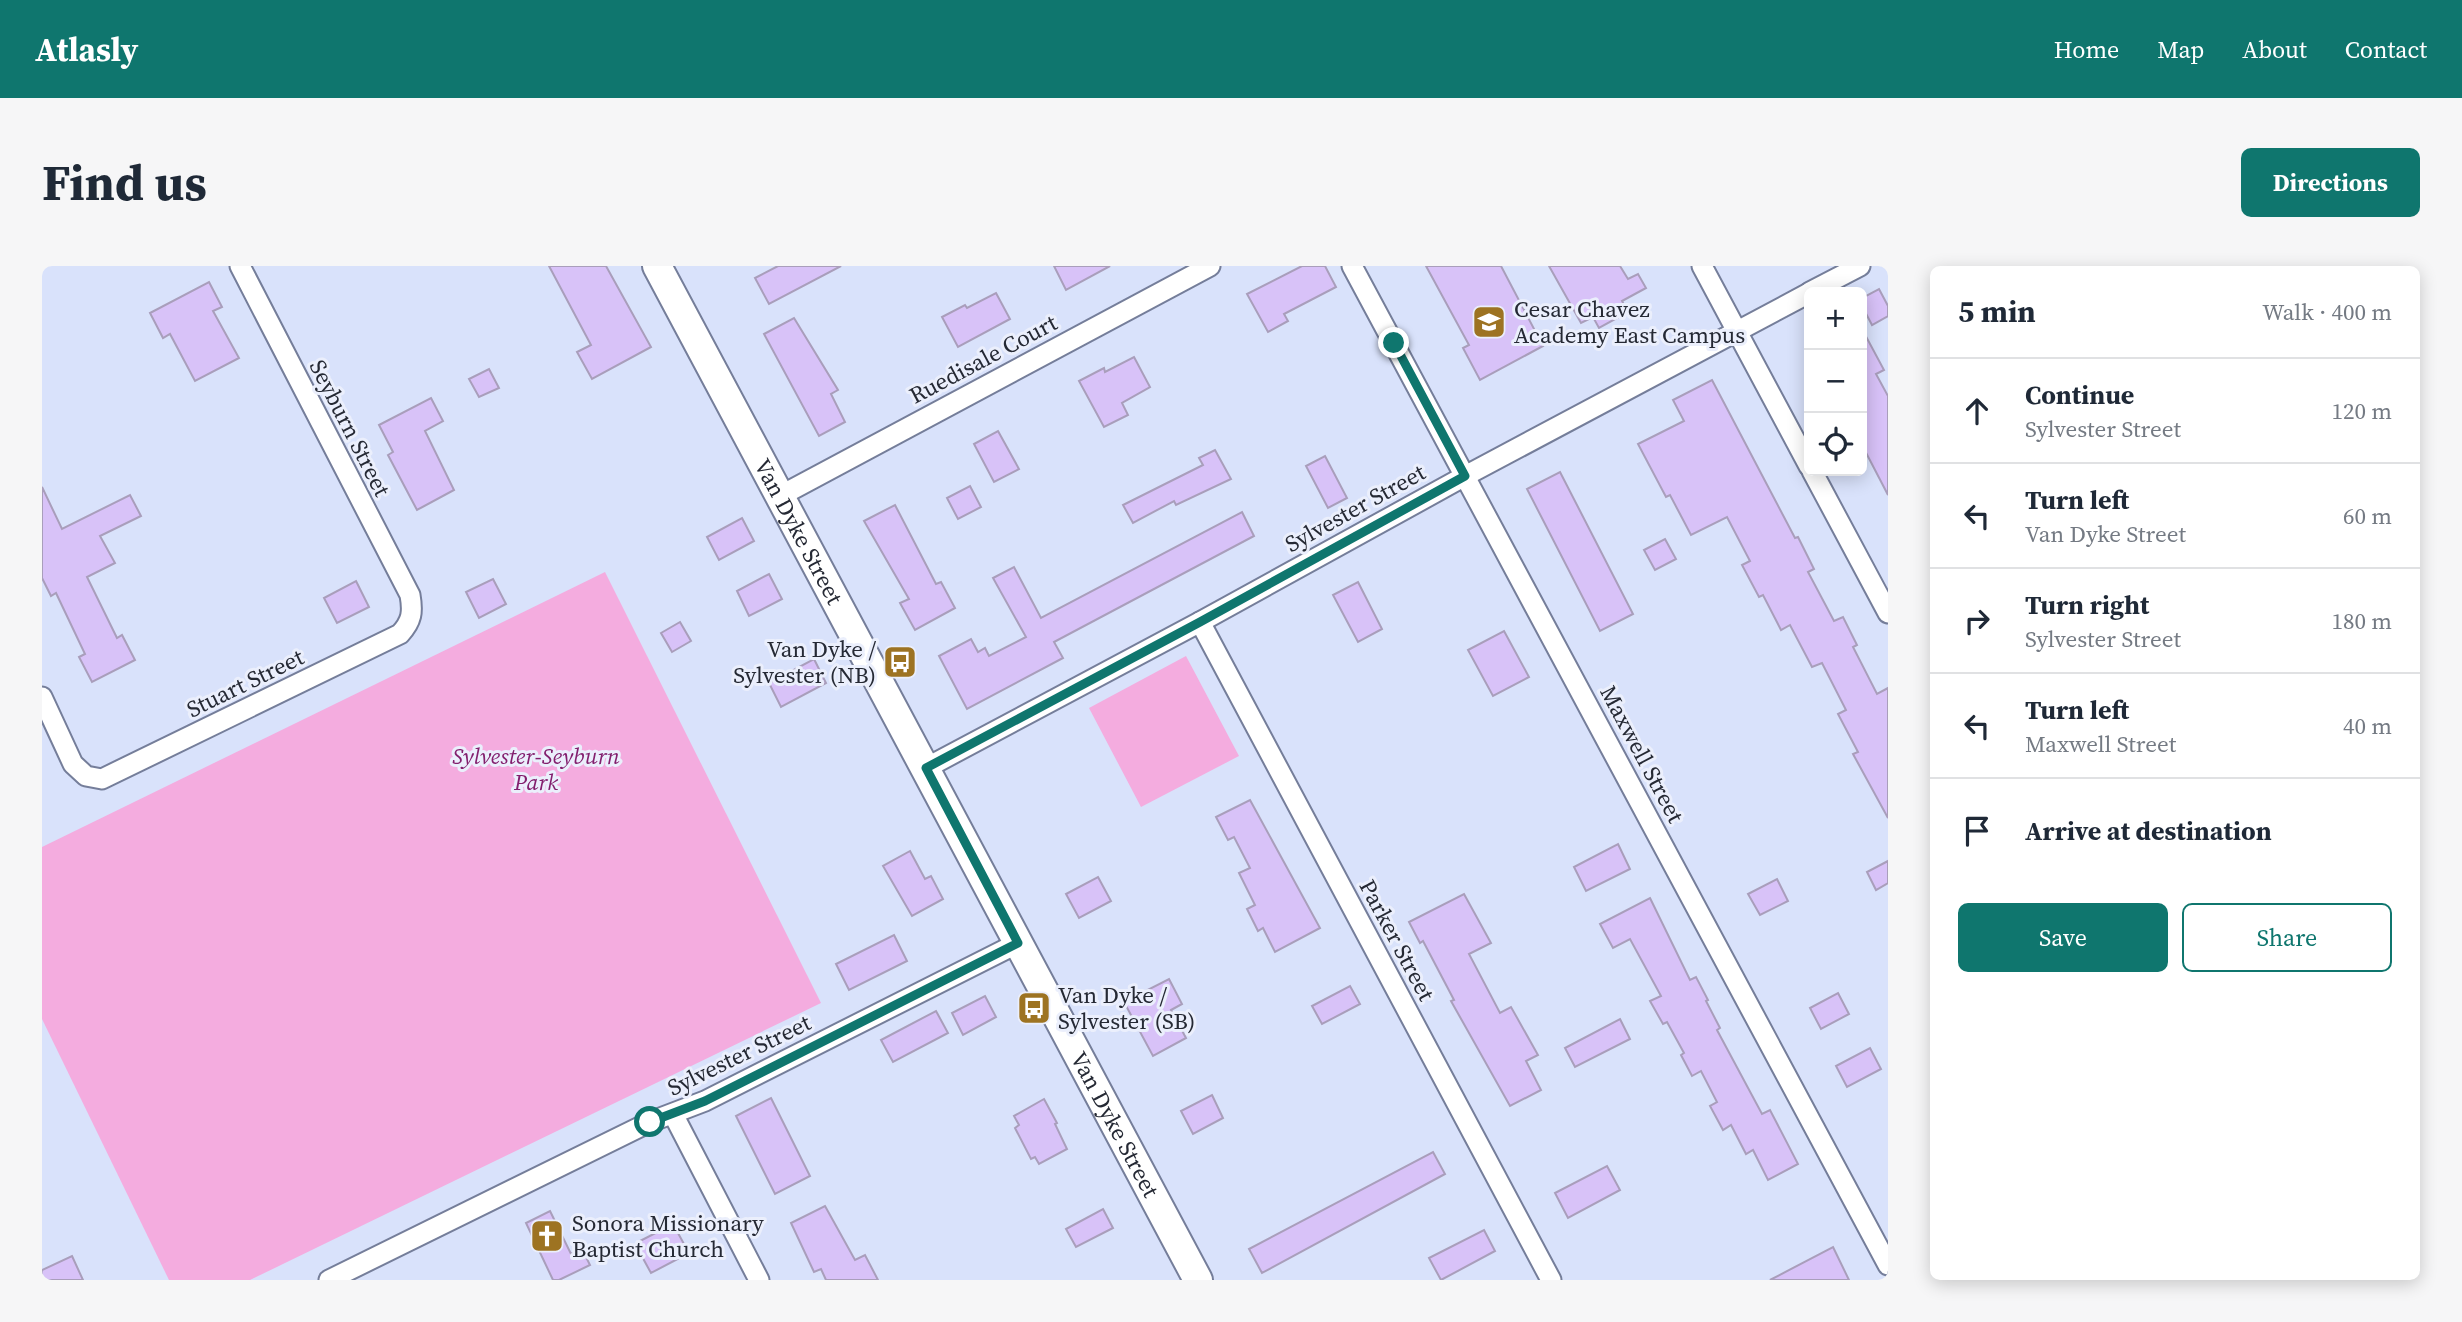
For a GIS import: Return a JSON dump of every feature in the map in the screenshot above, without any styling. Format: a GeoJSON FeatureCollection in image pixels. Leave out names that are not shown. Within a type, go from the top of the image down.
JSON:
{"type":"FeatureCollection","features":[{"type":"Feature","properties":{"kind":"main road","name":"Van Dyke Street"},"geometry":{"type":"LineString","coordinates":[[657,266],[1198,1280]]}},
{"type":"Feature","properties":{"kind":"street","name":"Seyburn Street"},"geometry":{"type":"LineString","coordinates":[[240,266],[410,595],[413,612]]}},
{"type":"Feature","properties":{"kind":"street","name":"Ruedisale Court"},"geometry":{"type":"LineString","coordinates":[[780,496],[1210,266]]}},
{"type":"Feature","properties":{"kind":"street","name":"Maxwell Street"},"geometry":{"type":"LineString","coordinates":[[1352,266],[1888,1265]]}},
{"type":"Feature","properties":{"kind":"street"},"geometry":{"type":"LineString","coordinates":[[1702,266],[1804,457]]}},
{"type":"Feature","properties":{"kind":"street","name":"Sylvester Street"},"geometry":{"type":"LineString","coordinates":[[1821,287],[1860,266]]}},
{"type":"Feature","properties":{"kind":"street","name":"Sylvester Street"},"geometry":{"type":"LineString","coordinates":[[926,768],[1804,296]]}},
{"type":"Feature","properties":{"kind":"street"},"geometry":{"type":"LineString","coordinates":[[1815,476],[1888,613]]}},
{"type":"Feature","properties":{"kind":"street","name":"Stuart Street"},"geometry":{"type":"LineString","coordinates":[[42,697],[72,764],[94,779],[109,777],[400,634],[409,625],[413,612]]}},
{"type":"Feature","properties":{"kind":"street","name":"Parker Street"},"geometry":{"type":"LineString","coordinates":[[1200,622],[1551,1280]]}},
{"type":"Feature","properties":{"kind":"street","name":"Sylvester Street"},"geometry":{"type":"LineString","coordinates":[[329,1280],[650,1122],[705,1101],[1018,943]]}},
{"type":"Feature","properties":{"kind":"street"},"geometry":{"type":"LineString","coordinates":[[673,1114],[759,1280]]}},
{"type":"Feature","properties":{"kind":"green space","name":"Sylvester-Seyburn Park"},"geometry":{"type":"Polygon","coordinates":[[[605,572],[821,1003],[250,1280],[169,1280],[42,1019],[42,847],[605,572]]]}},
{"type":"Feature","properties":{"kind":"green space"},"geometry":{"type":"Polygon","coordinates":[[[1186,656],[1239,756],[1141,807],[1089,708],[1186,656]]]}},
{"type":"Feature","properties":{"kind":"building"},"geometry":{"type":"Polygon","coordinates":[[[549,266],[606,266],[651,347],[592,379],[577,352],[591,345],[549,266]]]}},
{"type":"Feature","properties":{"kind":"building"},"geometry":{"type":"Polygon","coordinates":[[[778,266],[841,266],[769,304],[755,278],[778,266]]]}},
{"type":"Feature","properties":{"kind":"building"},"geometry":{"type":"Polygon","coordinates":[[[1054,266],[1110,266],[1066,290],[1054,266]]]}},
{"type":"Feature","properties":{"kind":"building"},"geometry":{"type":"Polygon","coordinates":[[[1302,266],[1325,266],[1336,287],[1284,314],[1288,321],[1268,332],[1247,294],[1302,266]]]}},
{"type":"Feature","properties":{"kind":"building"},"geometry":{"type":"Polygon","coordinates":[[[1426,266],[1501,266],[1543,346],[1480,380],[1463,348],[1469,345],[1426,266]]]}},
{"type":"Feature","properties":{"kind":"building"},"geometry":{"type":"Polygon","coordinates":[[[1549,266],[1620,266],[1628,279],[1638,274],[1646,288],[1622,301],[1628,312],[1599,328],[1593,317],[1581,323],[1549,266]]]}},
{"type":"Feature","properties":{"kind":"building"},"geometry":{"type":"Polygon","coordinates":[[[209,282],[222,307],[213,311],[239,358],[195,381],[170,334],[163,338],[150,313],[209,282]]]}},
{"type":"Feature","properties":{"kind":"building"},"geometry":{"type":"Polygon","coordinates":[[[1879,289],[1888,306],[1888,316],[1872,325],[1867,316],[1867,295],[1879,289]]]}},
{"type":"Feature","properties":{"kind":"building"},"geometry":{"type":"Polygon","coordinates":[[[996,293],[1010,319],[958,347],[942,317],[996,293]]]}},
{"type":"Feature","properties":{"kind":"building"},"geometry":{"type":"Polygon","coordinates":[[[794,318],[838,390],[831,394],[845,422],[819,436],[764,334],[794,318]]]}},
{"type":"Feature","properties":{"kind":"building"},"geometry":{"type":"Polygon","coordinates":[[[1867,338],[1884,370],[1876,374],[1888,396],[1888,495],[1867,455],[1867,338]]]}},
{"type":"Feature","properties":{"kind":"building"},"geometry":{"type":"Polygon","coordinates":[[[1134,357],[1150,387],[1122,403],[1128,415],[1104,427],[1079,381],[1104,368],[1105,372],[1134,357]]]}},
{"type":"Feature","properties":{"kind":"building"},"geometry":{"type":"Polygon","coordinates":[[[489,369],[499,388],[479,397],[469,379],[489,369]]]}},
{"type":"Feature","properties":{"kind":"building"},"geometry":{"type":"Polygon","coordinates":[[[1712,380],[1795,538],[1798,537],[1814,569],[1808,572],[1834,621],[1843,617],[1857,645],[1853,647],[1877,694],[1888,688],[1888,818],[1853,754],[1858,752],[1838,714],[1846,710],[1822,663],[1812,667],[1790,625],[1781,630],[1763,595],[1759,597],[1742,565],[1750,561],[1727,517],[1691,535],[1670,495],[1666,497],[1638,444],[1684,421],[1673,400],[1712,380]]]}},
{"type":"Feature","properties":{"kind":"building"},"geometry":{"type":"Polygon","coordinates":[[[431,398],[443,421],[425,431],[454,490],[417,510],[388,455],[393,452],[379,425],[431,398]]]}},
{"type":"Feature","properties":{"kind":"building"},"geometry":{"type":"Polygon","coordinates":[[[998,431],[1019,469],[994,482],[974,444],[998,431]]]}},
{"type":"Feature","properties":{"kind":"building"},"geometry":{"type":"Polygon","coordinates":[[[1215,450],[1231,479],[1176,505],[1174,501],[1133,523],[1123,505],[1203,465],[1199,458],[1215,450]]]}},
{"type":"Feature","properties":{"kind":"building"},"geometry":{"type":"Polygon","coordinates":[[[1325,456],[1347,498],[1328,508],[1306,466],[1325,456]]]}},
{"type":"Feature","properties":{"kind":"building"},"geometry":{"type":"Polygon","coordinates":[[[1560,472],[1633,614],[1600,631],[1527,489],[1560,472]]]}},
{"type":"Feature","properties":{"kind":"building"},"geometry":{"type":"Polygon","coordinates":[[[970,486],[981,507],[958,519],[947,498],[970,486]]]}},
{"type":"Feature","properties":{"kind":"building"},"geometry":{"type":"Polygon","coordinates":[[[42,487],[62,529],[130,495],[141,516],[100,536],[115,563],[87,577],[117,638],[122,635],[135,660],[92,682],[79,657],[85,654],[56,593],[51,596],[42,578],[42,487]]]}},
{"type":"Feature","properties":{"kind":"building"},"geometry":{"type":"Polygon","coordinates":[[[895,505],[936,584],[941,582],[955,608],[915,630],[900,603],[909,599],[864,521],[895,505]]]}},
{"type":"Feature","properties":{"kind":"building"},"geometry":{"type":"Polygon","coordinates":[[[1242,512],[1254,536],[1054,642],[1063,658],[967,709],[939,656],[971,639],[978,652],[985,648],[989,656],[1026,637],[993,578],[1014,567],[1041,618],[1242,512]]]}},
{"type":"Feature","properties":{"kind":"building"},"geometry":{"type":"Polygon","coordinates":[[[742,518],[754,541],[719,560],[707,537],[742,518]]]}},
{"type":"Feature","properties":{"kind":"building"},"geometry":{"type":"Polygon","coordinates":[[[1665,539],[1676,559],[1655,570],[1644,550],[1665,539]]]}},
{"type":"Feature","properties":{"kind":"building"},"geometry":{"type":"Polygon","coordinates":[[[769,574],[782,599],[749,616],[737,591],[769,574]]]}},
{"type":"Feature","properties":{"kind":"building"},"geometry":{"type":"Polygon","coordinates":[[[493,579],[506,604],[479,618],[466,592],[493,579]]]}},
{"type":"Feature","properties":{"kind":"building"},"geometry":{"type":"Polygon","coordinates":[[[356,581],[369,607],[337,623],[324,598],[356,581]]]}},
{"type":"Feature","properties":{"kind":"building"},"geometry":{"type":"Polygon","coordinates":[[[1358,582],[1382,629],[1358,642],[1333,595],[1358,582]]]}},
{"type":"Feature","properties":{"kind":"building"},"geometry":{"type":"Polygon","coordinates":[[[680,622],[691,641],[672,652],[661,633],[680,622]]]}},
{"type":"Feature","properties":{"kind":"building"},"geometry":{"type":"Polygon","coordinates":[[[1504,631],[1529,677],[1493,696],[1468,650],[1504,631]]]}},
{"type":"Feature","properties":{"kind":"building"},"geometry":{"type":"Polygon","coordinates":[[[814,659],[826,683],[781,707],[769,683],[814,659]]]}},
{"type":"Feature","properties":{"kind":"building"},"geometry":{"type":"Polygon","coordinates":[[[1250,800],[1320,928],[1275,952],[1263,928],[1258,931],[1247,909],[1255,905],[1239,873],[1250,868],[1234,837],[1228,840],[1216,817],[1250,800]]]}},
{"type":"Feature","properties":{"kind":"building"},"geometry":{"type":"Polygon","coordinates":[[[1618,844],[1630,869],[1586,891],[1574,867],[1618,844]]]}},
{"type":"Feature","properties":{"kind":"building"},"geometry":{"type":"Polygon","coordinates":[[[910,851],[925,879],[931,876],[943,899],[912,916],[883,866],[910,851]]]}},
{"type":"Feature","properties":{"kind":"building"},"geometry":{"type":"Polygon","coordinates":[[[1888,861],[1888,883],[1876,890],[1867,872],[1888,861]]]}},
{"type":"Feature","properties":{"kind":"building"},"geometry":{"type":"Polygon","coordinates":[[[1098,877],[1111,901],[1079,918],[1066,894],[1098,877]]]}},
{"type":"Feature","properties":{"kind":"building"},"geometry":{"type":"Polygon","coordinates":[[[1777,879],[1788,901],[1760,915],[1748,894],[1777,879]]]}},
{"type":"Feature","properties":{"kind":"building"},"geometry":{"type":"Polygon","coordinates":[[[1464,894],[1491,943],[1469,954],[1500,1013],[1511,1007],[1538,1055],[1526,1061],[1541,1090],[1510,1106],[1451,1001],[1454,1000],[1423,941],[1420,943],[1409,922],[1464,894]]]}},
{"type":"Feature","properties":{"kind":"building"},"geometry":{"type":"Polygon","coordinates":[[[1650,898],[1690,980],[1696,977],[1708,1000],[1706,1001],[1720,1028],[1717,1030],[1762,1114],[1770,1110],[1798,1164],[1768,1180],[1753,1150],[1746,1154],[1731,1125],[1723,1130],[1710,1106],[1717,1102],[1701,1071],[1692,1076],[1681,1055],[1684,1053],[1667,1022],[1663,1024],[1650,1001],[1661,996],[1630,939],[1613,948],[1600,924],[1650,898]]]}},
{"type":"Feature","properties":{"kind":"building"},"geometry":{"type":"Polygon","coordinates":[[[894,935],[907,961],[849,990],[836,964],[894,935]]]}},
{"type":"Feature","properties":{"kind":"building"},"geometry":{"type":"Polygon","coordinates":[[[1169,979],[1182,1004],[1171,1010],[1186,1038],[1153,1056],[1124,1002],[1169,979]]]}},
{"type":"Feature","properties":{"kind":"building"},"geometry":{"type":"Polygon","coordinates":[[[1350,986],[1360,1004],[1322,1024],[1312,1006],[1350,986]]]}},
{"type":"Feature","properties":{"kind":"building"},"geometry":{"type":"Polygon","coordinates":[[[1838,993],[1849,1014],[1821,1029],[1810,1008],[1838,993]]]}},
{"type":"Feature","properties":{"kind":"building"},"geometry":{"type":"Polygon","coordinates":[[[985,996],[996,1017],[963,1035],[952,1013],[985,996]]]}},
{"type":"Feature","properties":{"kind":"building"},"geometry":{"type":"Polygon","coordinates":[[[936,1011],[948,1033],[893,1062],[881,1040],[936,1011]]]}},
{"type":"Feature","properties":{"kind":"building"},"geometry":{"type":"Polygon","coordinates":[[[1620,1019],[1630,1039],[1575,1067],[1565,1048],[1620,1019]]]}},
{"type":"Feature","properties":{"kind":"building"},"geometry":{"type":"Polygon","coordinates":[[[1870,1048],[1881,1069],[1847,1087],[1836,1066],[1870,1048]]]}},
{"type":"Feature","properties":{"kind":"building"},"geometry":{"type":"Polygon","coordinates":[[[1212,1095],[1223,1118],[1193,1134],[1181,1111],[1212,1095]]]}},
{"type":"Feature","properties":{"kind":"building"},"geometry":{"type":"Polygon","coordinates":[[[771,1098],[810,1176],[775,1194],[736,1116],[771,1098]]]}},
{"type":"Feature","properties":{"kind":"building"},"geometry":{"type":"Polygon","coordinates":[[[1044,1099],[1067,1149],[1039,1164],[1035,1157],[1031,1159],[1015,1128],[1019,1125],[1014,1116],[1044,1099]]]}},
{"type":"Feature","properties":{"kind":"building"},"geometry":{"type":"Polygon","coordinates":[[[1433,1152],[1445,1174],[1262,1273],[1249,1249],[1433,1152]]]}},
{"type":"Feature","properties":{"kind":"building"},"geometry":{"type":"Polygon","coordinates":[[[1607,1166],[1620,1190],[1568,1218],[1555,1193],[1607,1166]]]}},
{"type":"Feature","properties":{"kind":"building"},"geometry":{"type":"Polygon","coordinates":[[[825,1206],[855,1260],[865,1255],[878,1280],[826,1280],[821,1269],[814,1272],[791,1223],[825,1206]]]}},
{"type":"Feature","properties":{"kind":"building"},"geometry":{"type":"Polygon","coordinates":[[[1103,1209],[1113,1228],[1076,1247],[1066,1229],[1103,1209]]]}},
{"type":"Feature","properties":{"kind":"building","name":"Sonora Missionary Baptist Church"},"geometry":{"type":"Polygon","coordinates":[[[550,1211],[571,1254],[582,1249],[590,1265],[559,1280],[553,1280],[526,1223],[550,1211]]]}},
{"type":"Feature","properties":{"kind":"building"},"geometry":{"type":"Polygon","coordinates":[[[673,1224],[689,1253],[651,1273],[639,1251],[644,1248],[640,1241],[673,1224]]]}},
{"type":"Feature","properties":{"kind":"building"},"geometry":{"type":"Polygon","coordinates":[[[1484,1230],[1495,1251],[1441,1280],[1429,1258],[1484,1230]]]}},
{"type":"Feature","properties":{"kind":"building"},"geometry":{"type":"Polygon","coordinates":[[[1833,1247],[1849,1280],[1770,1280],[1833,1247]]]}},
{"type":"Feature","properties":{"kind":"building"},"geometry":{"type":"Polygon","coordinates":[[[72,1256],[83,1280],[42,1280],[42,1270],[72,1256]]]}},
{"type":"Feature","properties":{"kind":"place","name":"Cesar Chavez Academy East Campus"},"geometry":{"type":"Point","coordinates":[1489,322]}},
{"type":"Feature","properties":{"kind":"place","name":"Van Dyke / Sylvester (NB)"},"geometry":{"type":"Point","coordinates":[900,662]}},
{"type":"Feature","properties":{"kind":"place","name":"Van Dyke / Sylvester (SB)"},"geometry":{"type":"Point","coordinates":[1034,1008]}},
{"type":"Feature","properties":{"kind":"place","name":"Sonora Missionary Baptist Church"},"geometry":{"type":"Point","coordinates":[547,1236]}},
{"type":"Feature","properties":{"kind":"route"},"geometry":{"type":"LineString","coordinates":[[650,1122],[705,1101],[1018,943],[926,768],[1200,622],[1465,476],[1394,343]]}}]}
